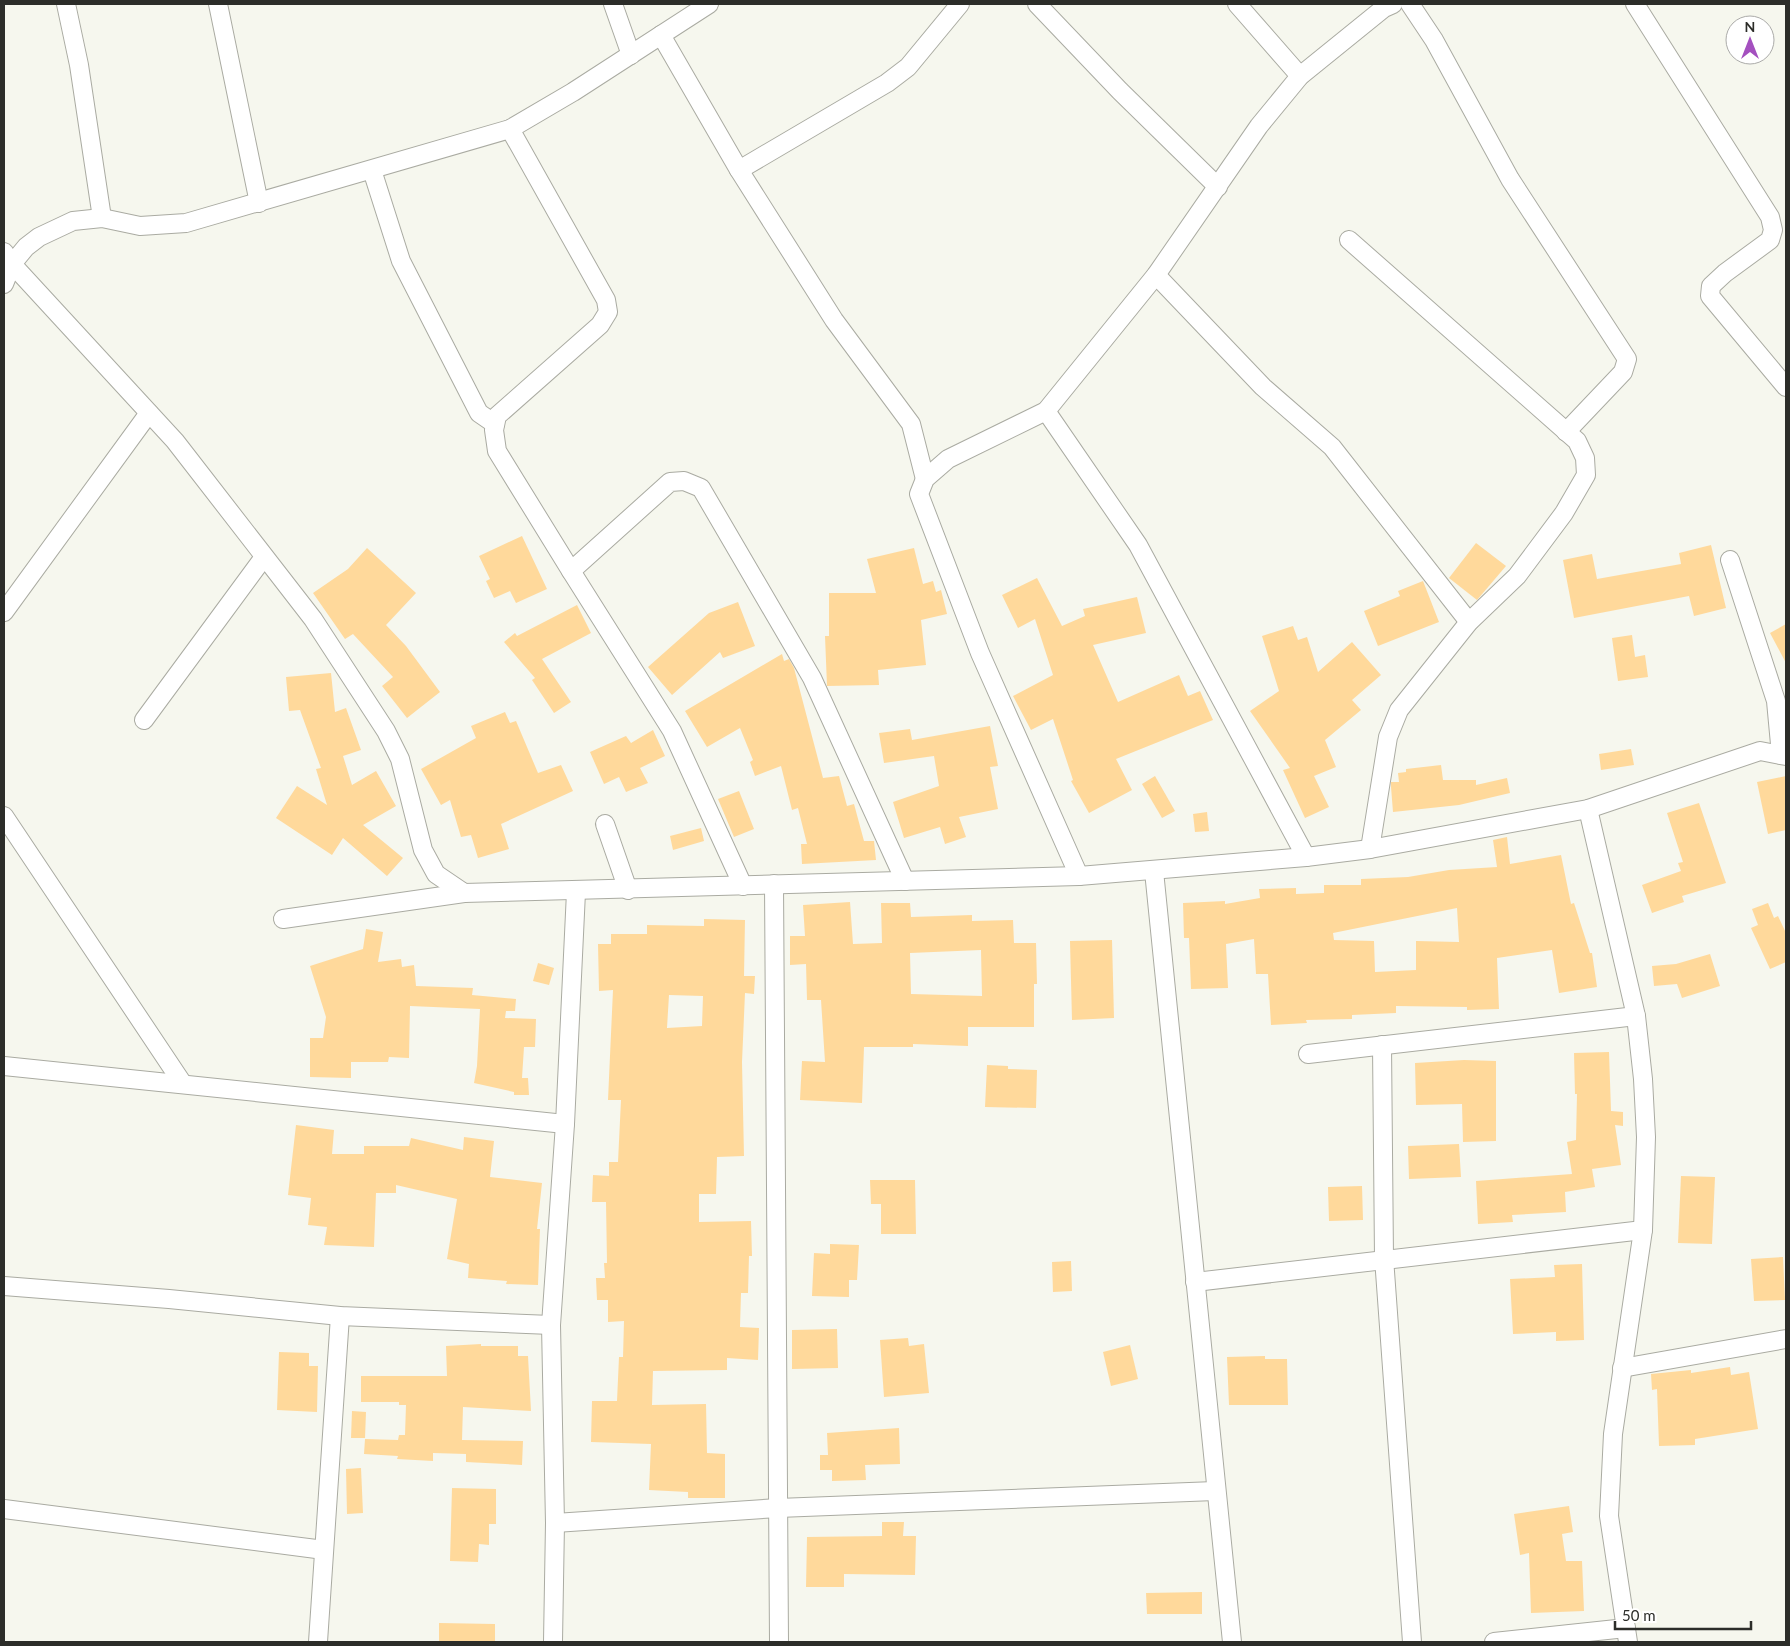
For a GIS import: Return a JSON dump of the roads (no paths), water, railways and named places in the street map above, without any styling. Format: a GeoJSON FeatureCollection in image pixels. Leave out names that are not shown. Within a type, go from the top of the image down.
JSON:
{"type":"FeatureCollection","features":[{"type":"Feature","properties":{"kind":"street"},"geometry":{"type":"LineString","coordinates":[[66,4],[79,65],[102,218]]}},
{"type":"Feature","properties":{"kind":"street"},"geometry":{"type":"LineString","coordinates":[[218,4],[259,203]]}},
{"type":"Feature","properties":{"kind":"street"},"geometry":{"type":"LineString","coordinates":[[614,4],[631,55]]}},
{"type":"Feature","properties":{"kind":"street"},"geometry":{"type":"LineString","coordinates":[[4,284],[8,258],[56,228],[73,221],[102,218],[140,226],[186,223],[510,130],[710,4]]}},
{"type":"Feature","properties":{"kind":"street"},"geometry":{"type":"LineString","coordinates":[[739,170],[887,83],[908,67],[960,4]]}},
{"type":"Feature","properties":{"kind":"street"},"geometry":{"type":"LineString","coordinates":[[1037,4],[1120,91],[1218,187]]}},
{"type":"Feature","properties":{"kind":"street"},"geometry":{"type":"LineString","coordinates":[[1237,4],[1300,76]]}},
{"type":"Feature","properties":{"kind":"street"},"geometry":{"type":"LineString","coordinates":[[1079,876],[980,653],[919,494],[925,479],[948,459],[1046,411],[1156,275],[1258,126],[1300,76],[1384,8],[1393,4]]}},
{"type":"Feature","properties":{"kind":"street"},"geometry":{"type":"LineString","coordinates":[[1410,4],[1434,40],[1510,179],[1627,358],[1623,372],[1566,432]]}},
{"type":"Feature","properties":{"kind":"street"},"geometry":{"type":"LineString","coordinates":[[1635,4],[1779,232],[1724,273],[1711,286],[1710,296],[1786,387]]}},
{"type":"Feature","properties":{"kind":"street"},"geometry":{"type":"LineString","coordinates":[[661,35],[739,170],[834,320],[911,424],[925,479]]}},
{"type":"Feature","properties":{"kind":"street"},"geometry":{"type":"LineString","coordinates":[[510,130],[606,300],[608,312],[600,325],[496,416],[494,430],[497,451],[570,571],[672,731],[743,886]]}},
{"type":"Feature","properties":{"kind":"street"},"geometry":{"type":"LineString","coordinates":[[372,170],[401,261],[479,413],[495,424]]}},
{"type":"Feature","properties":{"kind":"street"},"geometry":{"type":"LineString","coordinates":[[1349,240],[1577,441],[1585,458],[1586,475],[1564,513],[1517,576],[1469,622],[1399,710],[1388,736],[1370,849]]}},
{"type":"Feature","properties":{"kind":"street"},"geometry":{"type":"LineString","coordinates":[[8,258],[175,441],[313,619],[386,731],[400,759],[414,806],[423,850],[436,874],[464,893]]}},
{"type":"Feature","properties":{"kind":"street"},"geometry":{"type":"LineString","coordinates":[[1156,275],[1263,387],[1332,447],[1469,622]]}},
{"type":"Feature","properties":{"kind":"street"},"geometry":{"type":"LineString","coordinates":[[1046,411],[1138,545],[1306,857]]}},
{"type":"Feature","properties":{"kind":"street"},"geometry":{"type":"LineString","coordinates":[[4,612],[150,413]]}},
{"type":"Feature","properties":{"kind":"street"},"geometry":{"type":"LineString","coordinates":[[570,571],[670,482],[684,481],[701,488],[812,678],[905,881]]}},
{"type":"Feature","properties":{"kind":"street"},"geometry":{"type":"LineString","coordinates":[[144,720],[264,557]]}},
{"type":"Feature","properties":{"kind":"street"},"geometry":{"type":"LineString","coordinates":[[283,918],[464,893],[576,892],[774,884],[1079,876],[1154,871],[1370,849],[1588,810],[1760,751],[1784,755],[1776,701],[1730,560]]}},
{"type":"Feature","properties":{"kind":"street"},"geometry":{"type":"LineString","coordinates":[[1494,1642],[1627,1635],[1608,1516],[1613,1434],[1643,1230],[1646,1137],[1643,1079],[1636,1016],[1588,810]]}},
{"type":"Feature","properties":{"kind":"street"},"geometry":{"type":"LineString","coordinates":[[4,816],[183,1084]]}},
{"type":"Feature","properties":{"kind":"street"},"geometry":{"type":"LineString","coordinates":[[605,824],[628,890]]}},
{"type":"Feature","properties":{"kind":"street"},"geometry":{"type":"LineString","coordinates":[[1154,871],[1215,1491],[1232,1642]]}},
{"type":"Feature","properties":{"kind":"street"},"geometry":{"type":"LineString","coordinates":[[774,884],[779,1642]]}},
{"type":"Feature","properties":{"kind":"street"},"geometry":{"type":"LineString","coordinates":[[553,1642],[555,1523],[552,1325],[565,1124],[576,892]]}},
{"type":"Feature","properties":{"kind":"street"},"geometry":{"type":"LineString","coordinates":[[1308,1054],[1636,1016]]}},
{"type":"Feature","properties":{"kind":"street"},"geometry":{"type":"LineString","coordinates":[[1382,1045],[1384,1258],[1412,1642]]}},
{"type":"Feature","properties":{"kind":"street"},"geometry":{"type":"LineString","coordinates":[[4,1066],[565,1124]]}},
{"type":"Feature","properties":{"kind":"street"},"geometry":{"type":"LineString","coordinates":[[1195,1282],[1384,1258],[1643,1230]]}},
{"type":"Feature","properties":{"kind":"street"},"geometry":{"type":"LineString","coordinates":[[4,1286],[168,1299],[340,1316],[552,1325]]}},
{"type":"Feature","properties":{"kind":"street"},"geometry":{"type":"LineString","coordinates":[[318,1642],[340,1316]]}},
{"type":"Feature","properties":{"kind":"street"},"geometry":{"type":"LineString","coordinates":[[1622,1368],[1786,1339]]}},
{"type":"Feature","properties":{"kind":"street"},"geometry":{"type":"LineString","coordinates":[[555,1523],[778,1508],[1215,1491]]}},
{"type":"Feature","properties":{"kind":"street"},"geometry":{"type":"LineString","coordinates":[[4,1509],[324,1550]]}}]}
